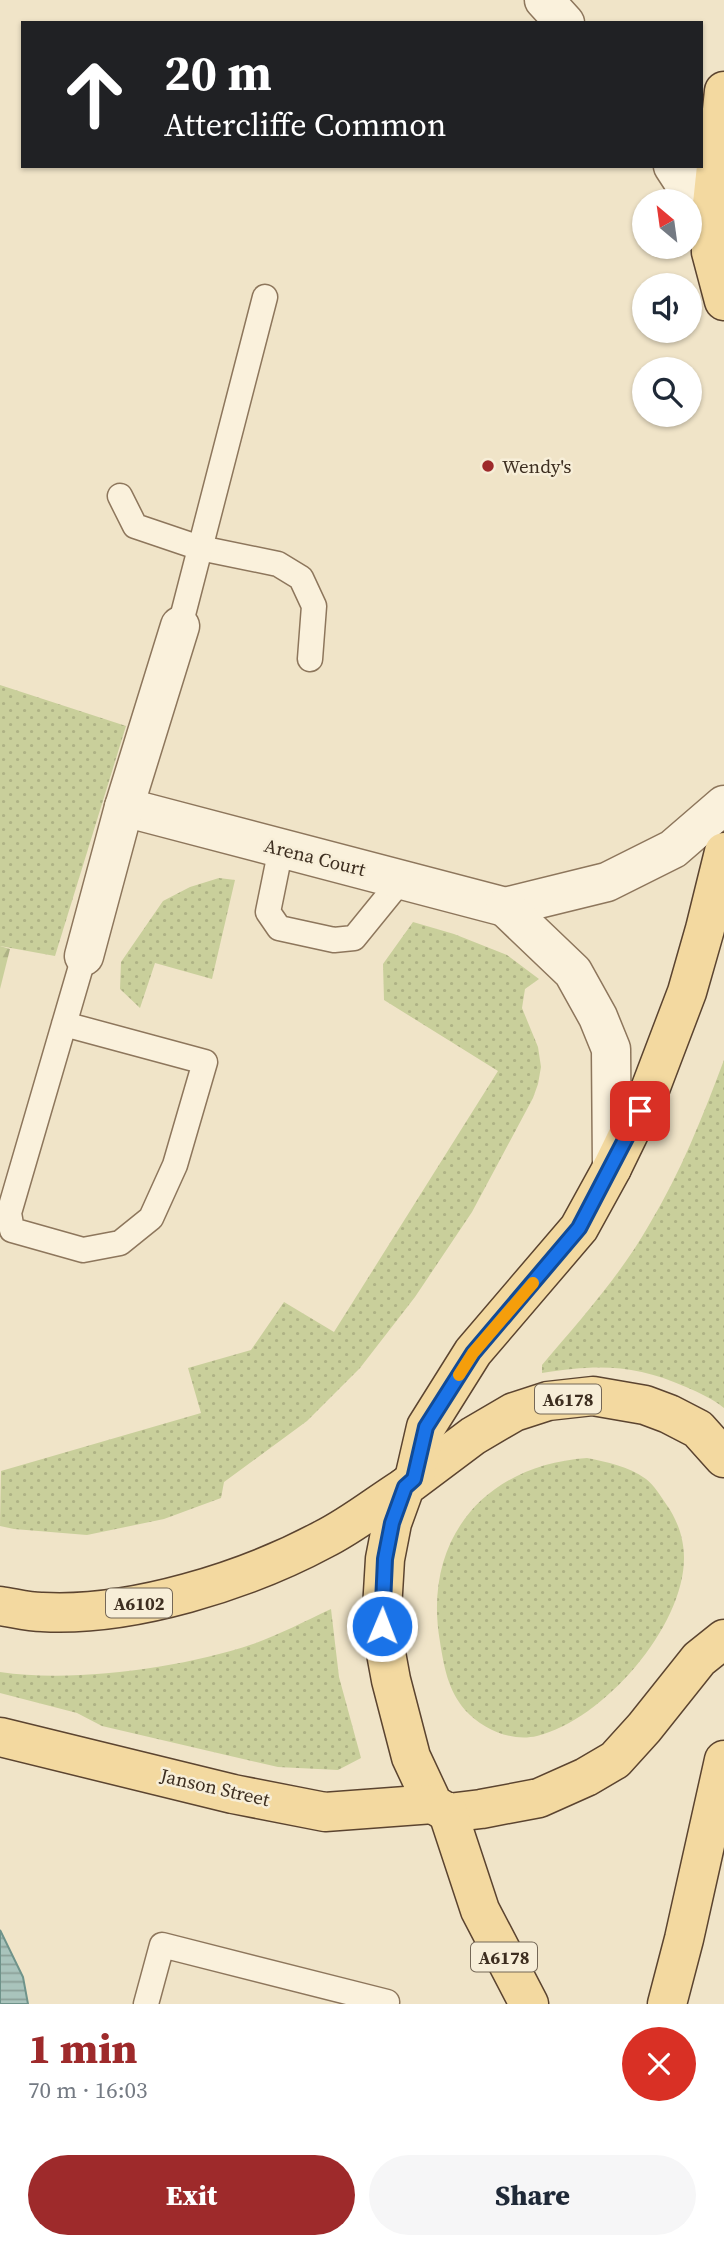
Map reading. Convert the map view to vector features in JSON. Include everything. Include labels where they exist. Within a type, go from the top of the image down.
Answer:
[{"type":"main road","points":[[724,91],[710,223],[711,252],[724,301]]},
{"type":"main road","name":"A6178","points":[[528,2004],[480,1910],[440,1809],[411,1757],[391,1679],[382,1626],[385,1559],[392,1523],[410,1483],[426,1427],[473,1353],[579,1228],[649,1092],[687,992],[724,852]]},
{"type":"main road","name":"A6178","points":[[410,1483],[473,1436],[514,1412],[548,1401],[593,1396],[645,1405],[669,1414],[698,1429],[724,1458]]},
{"type":"main road","name":"A6102","points":[[0,1606],[43,1612],[103,1610],[191,1592],[235,1579],[326,1538],[410,1483]]},
{"type":"main road","name":"Janson Street","points":[[0,1737],[233,1794],[325,1812],[481,1810],[539,1798],[586,1777],[615,1760],[699,1658],[724,1639]]},
{"type":"main road","points":[[667,2004],[724,1760]]},
{"type":"street","points":[[544,0],[563,21]]},
{"type":"street","points":[[674,168],[710,223]]},
{"type":"street","points":[[84,956],[124,807],[180,626]]},
{"type":"street","name":"Arena Court","points":[[505,907],[607,882],[673,849],[724,805]]},
{"type":"street","name":"Arena Court","points":[[124,807],[505,907],[573,972],[598,1017],[611,1049],[612,1168]]},
{"type":"lane","points":[[180,626],[265,297]]},
{"type":"lane","points":[[120,496],[135,526],[200,548],[278,564],[301,578],[314,606],[310,659]]},
{"type":"lane","points":[[282,848],[268,912],[279,928],[334,940],[354,938],[402,879]]},
{"type":"lane","points":[[64,1024],[205,1062],[175,1166],[151,1218],[120,1242],[83,1250],[12,1230],[9,1213],[64,1024],[84,956]]},
{"type":"lane","points":[[146,2004],[162,1945],[387,2002]]},
{"type":"green space","points":[[0,685],[126,726],[55,956],[0,946]]},
{"type":"green space","points":[[219,878],[235,880],[212,979],[155,963],[140,1008],[120,989],[121,962],[163,901],[190,887]]},
{"type":"green space","points":[[413,922],[454,934],[507,955],[539,979],[525,989],[522,1008],[538,1047],[541,1067],[533,1098],[472,1212],[415,1297],[360,1368],[307,1421],[224,1482],[221,1498],[164,1519],[87,1535],[0,1526],[1,1471],[201,1413],[188,1368],[251,1350],[284,1302],[334,1332],[498,1071],[384,1000],[383,964]]},
{"type":"green space","points":[[0,946],[10,949],[0,989]]},
{"type":"green space","points":[[724,1060],[724,1408],[706,1396],[667,1379],[633,1370],[598,1367],[542,1373],[542,1365],[638,1244],[681,1165]]},
{"type":"green space","points":[[587,1458],[632,1471],[646,1479],[657,1490],[673,1516],[681,1536],[684,1558],[680,1585],[670,1613],[655,1640],[613,1691],[562,1727],[537,1736],[507,1735],[488,1728],[472,1717],[459,1702],[451,1686],[440,1642],[437,1605],[441,1571],[452,1540],[468,1514],[491,1492],[518,1475],[551,1464]]},
{"type":"green space","points":[[331,1609],[339,1677],[361,1758],[338,1770],[278,1767],[102,1726],[77,1713],[0,1693],[0,1672],[61,1676],[94,1674],[194,1660],[253,1644]]},
{"type":"water","points":[[0,1930],[23,1977],[28,2004],[0,2004]]},
{"type":"slow traffic","points":[[459,1375],[473,1353],[533,1283]]},
{"type":"place","name":"Wendy's","points":[[488,466]]},
{"type":"route","points":[[382,1626],[382,1587],[392,1523],[405,1487],[414,1479],[426,1427],[473,1353],[579,1228],[640,1111]]}]
